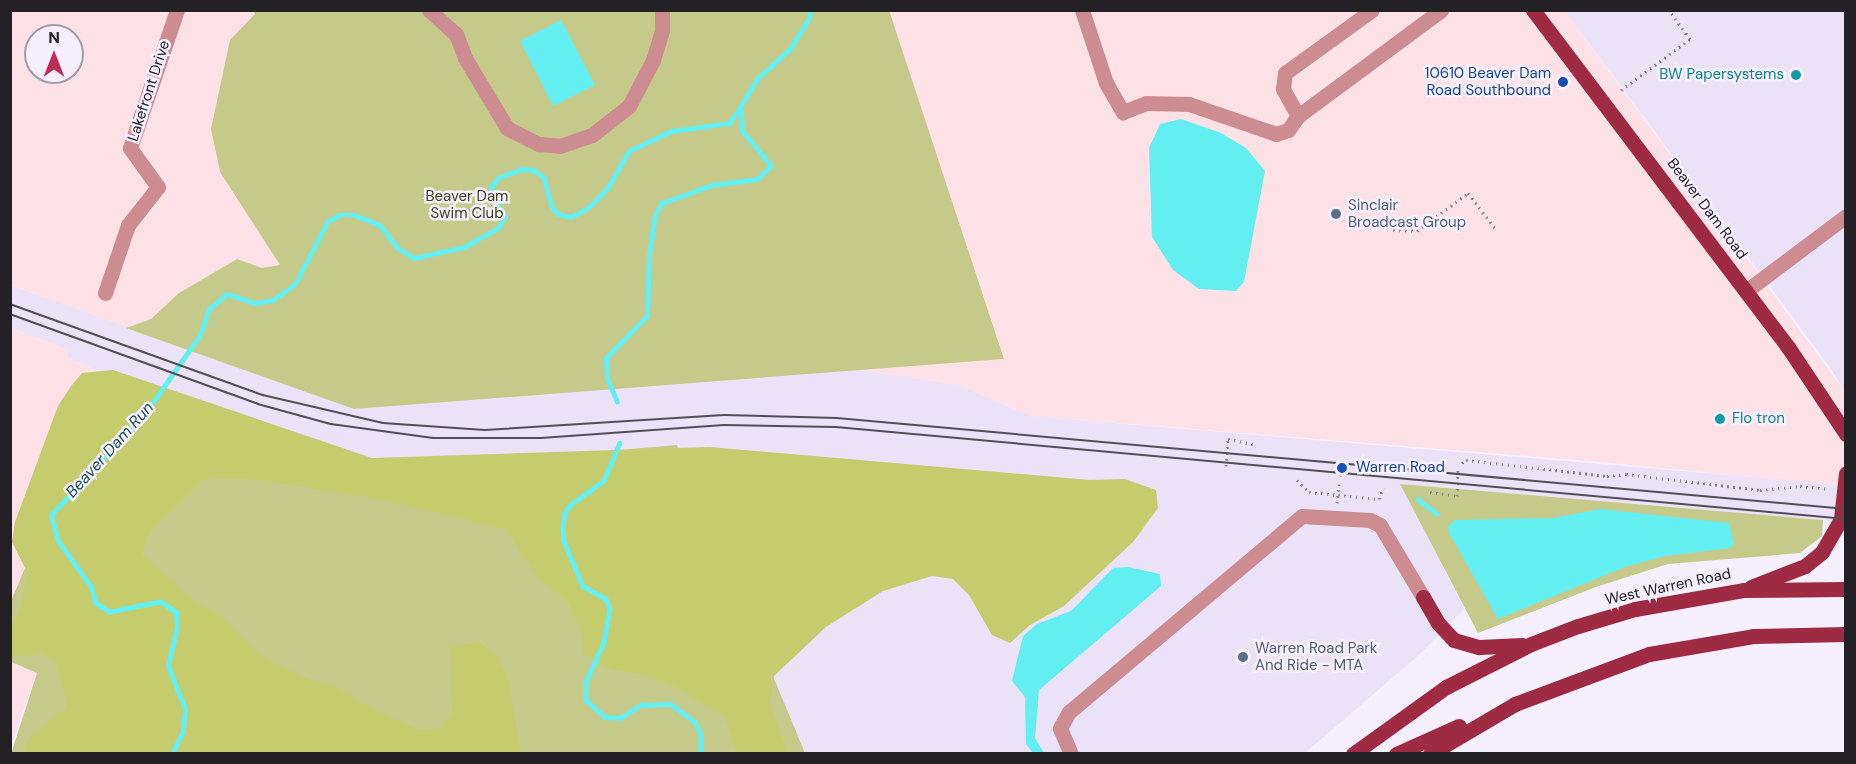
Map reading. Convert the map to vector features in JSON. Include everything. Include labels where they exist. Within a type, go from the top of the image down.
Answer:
[{"type":"main road","name":"Beaver Dam Road","points":[[1533,10],[1746,291],[1845,434]]},
{"type":"main road","points":[[1744,590],[1805,566],[1822,552],[1841,519],[1845,473]]},
{"type":"main road","name":"West Warren Road","points":[[1353,753],[1446,687],[1531,644],[1635,609],[1744,590],[1845,589]]},
{"type":"main road","points":[[1423,597],[1438,623],[1454,640],[1479,647],[1531,644]]},
{"type":"main road","points":[[1396,753],[1597,671],[1704,643],[1754,636],[1845,634]]},
{"type":"main road","points":[[1430,753],[1515,704]]},
{"type":"street","name":"Lakefront Drive","points":[[105,293],[128,225],[158,187],[130,148],[177,10]]},
{"type":"street","points":[[429,10],[456,34],[465,57],[507,128],[539,144],[560,146],[592,135],[629,106],[653,60],[662,30],[662,10]]},
{"type":"street","points":[[1082,10],[1106,83],[1123,112],[1146,103],[1189,104],[1276,134],[1288,130],[1298,116],[1441,10]]},
{"type":"street","points":[[1298,116],[1283,89],[1285,74],[1372,10]]},
{"type":"street","points":[[1746,291],[1845,216]]},
{"type":"street","points":[[1071,753],[1060,728],[1069,712],[1302,516],[1370,520],[1380,525],[1423,597]]},
{"type":"path","points":[[1621,90],[1690,39],[1669,10]]},
{"type":"path","points":[[1393,230],[1417,231],[1468,193],[1495,228]]},
{"type":"path","points":[[1226,466],[1228,439],[1254,444]]},
{"type":"path","points":[[1340,476],[1342,459]]},
{"type":"path","points":[[1462,463],[1466,460],[1607,476],[1626,474],[1760,489],[1800,486],[1834,490]]},
{"type":"path","points":[[1430,492],[1457,496],[1458,470]]},
{"type":"path","points":[[1297,480],[1309,492],[1379,499],[1383,488]]},
{"type":"path","points":[[1338,495],[1340,484]]},
{"type":"shaded area","points":[[10,11],[253,11],[241,204],[280,265],[262,268],[237,259],[179,293],[151,319],[126,328],[11,285]]},
{"type":"shaded area","points":[[889,11],[1565,11],[1845,392],[1845,486],[1600,462],[1031,416],[959,385],[847,368],[1004,358]]},
{"type":"shaded area","points":[[1565,11],[1845,11],[1845,392],[1829,366]]},
{"type":"shaded area","points":[[10,285],[354,409],[847,368],[959,385],[1031,416],[1845,486],[1845,522],[1401,484],[1464,609],[1419,655],[1305,753],[805,753],[677,446],[386,470],[141,388],[67,358],[69,350],[11,328]]},
{"type":"shaded area","points":[[11,328],[69,350],[67,358],[107,374],[11,601]]},
{"type":"shaded area","points":[[11,662],[37,673],[11,745]]},
{"type":"green space","name":"Beaver Dam Swim Club","points":[[889,10],[1004,359],[354,409],[126,328],[151,319],[179,293],[237,259],[262,268],[280,265],[220,172],[211,129],[230,40],[255,14],[253,11]]},
{"type":"green space","points":[[113,370],[372,458],[710,447],[1090,480],[1125,479],[1156,490],[1158,508],[1133,542],[1064,606],[1030,625],[1010,643],[992,635],[969,595],[953,579],[932,576],[883,591],[826,627],[774,676],[770,703],[788,753],[737,754],[725,717],[676,687],[645,675],[611,669],[583,653],[582,633],[568,602],[536,576],[506,529],[374,498],[250,479],[206,478],[149,533],[142,554],[192,599],[221,616],[262,656],[304,678],[337,687],[374,710],[417,729],[439,730],[452,713],[450,647],[480,642],[499,658],[509,681],[521,753],[24,753],[26,742],[67,706],[58,665],[41,653],[11,658],[11,626],[22,604],[27,572],[12,542],[15,522],[58,406],[82,373]]},
{"type":"green space","points":[[107,374],[386,470],[677,445],[805,753],[11,754],[37,673],[11,662],[11,601]]},
{"type":"green space","points":[[1400,484],[1823,520],[1822,536],[1800,553],[1668,564],[1596,587],[1478,633]]},
{"type":"water","points":[[561,20],[595,85],[553,106],[520,41]]},
{"type":"water","points":[[1181,119],[1221,133],[1246,148],[1265,171],[1244,282],[1236,291],[1199,289],[1173,270],[1152,237],[1149,148],[1160,124]]},
{"type":"water","points":[[1600,509],[1729,523],[1734,544],[1730,548],[1665,556],[1625,567],[1498,619],[1449,533],[1448,527],[1455,520],[1553,518]]},
{"type":"water","points":[[1128,567],[1160,574],[1161,586],[1039,690],[1035,738],[1044,753],[1033,753],[1026,744],[1025,697],[1012,681],[1023,636],[1037,624],[1071,611],[1113,568]]},
{"type":"waterway","name":"Beaver Dam Run","points":[[172,754],[183,731],[185,709],[168,666],[177,627],[176,612],[160,602],[110,612],[96,604],[91,587],[58,541],[51,515],[144,415],[200,335],[209,309],[227,294],[255,303],[273,300],[295,284],[328,221],[340,215],[354,215],[380,225],[398,248],[414,258],[464,247],[497,229],[505,217],[491,193],[492,186],[498,178],[522,169],[533,170],[544,177],[552,207],[558,214],[571,217],[588,208],[607,189],[629,151],[671,131],[730,123],[758,78],[790,49],[809,19],[810,10]]},
{"type":"waterway","points":[[617,402],[607,379],[606,358],[647,316],[649,255],[655,215],[662,203],[712,185],[757,179],[771,166],[742,131],[741,111]]},
{"type":"waterway","points":[[620,443],[604,481],[572,504],[565,513],[563,527],[564,541],[583,586],[606,599],[610,609],[604,643],[586,682],[586,700],[605,717],[620,718],[641,705],[671,704],[695,722],[701,734],[701,754]]},
{"type":"waterway","points":[[1418,499],[1437,514]]},
{"type":"tram line","points":[[10,304],[263,395],[383,423],[485,430],[724,415],[837,418],[1846,509]]},
{"type":"tram line","points":[[10,314],[258,404],[331,424],[433,438],[541,438],[724,425],[836,427],[1846,519]]},
{"type":"place","name":"BW Papersystems","points":[[1796,75]]},
{"type":"place","name":"10610 Beaver Dam Road Southbound","points":[[1563,82]]},
{"type":"place","name":"Sinclair Broadcast Group","points":[[1336,214]]},
{"type":"place","name":"Flo tron","points":[[1720,419]]},
{"type":"place","name":"Warren Road","points":[[1342,468]]},
{"type":"place","name":"Warren Road Park And Ride - MTA","points":[[1243,657]]}]
